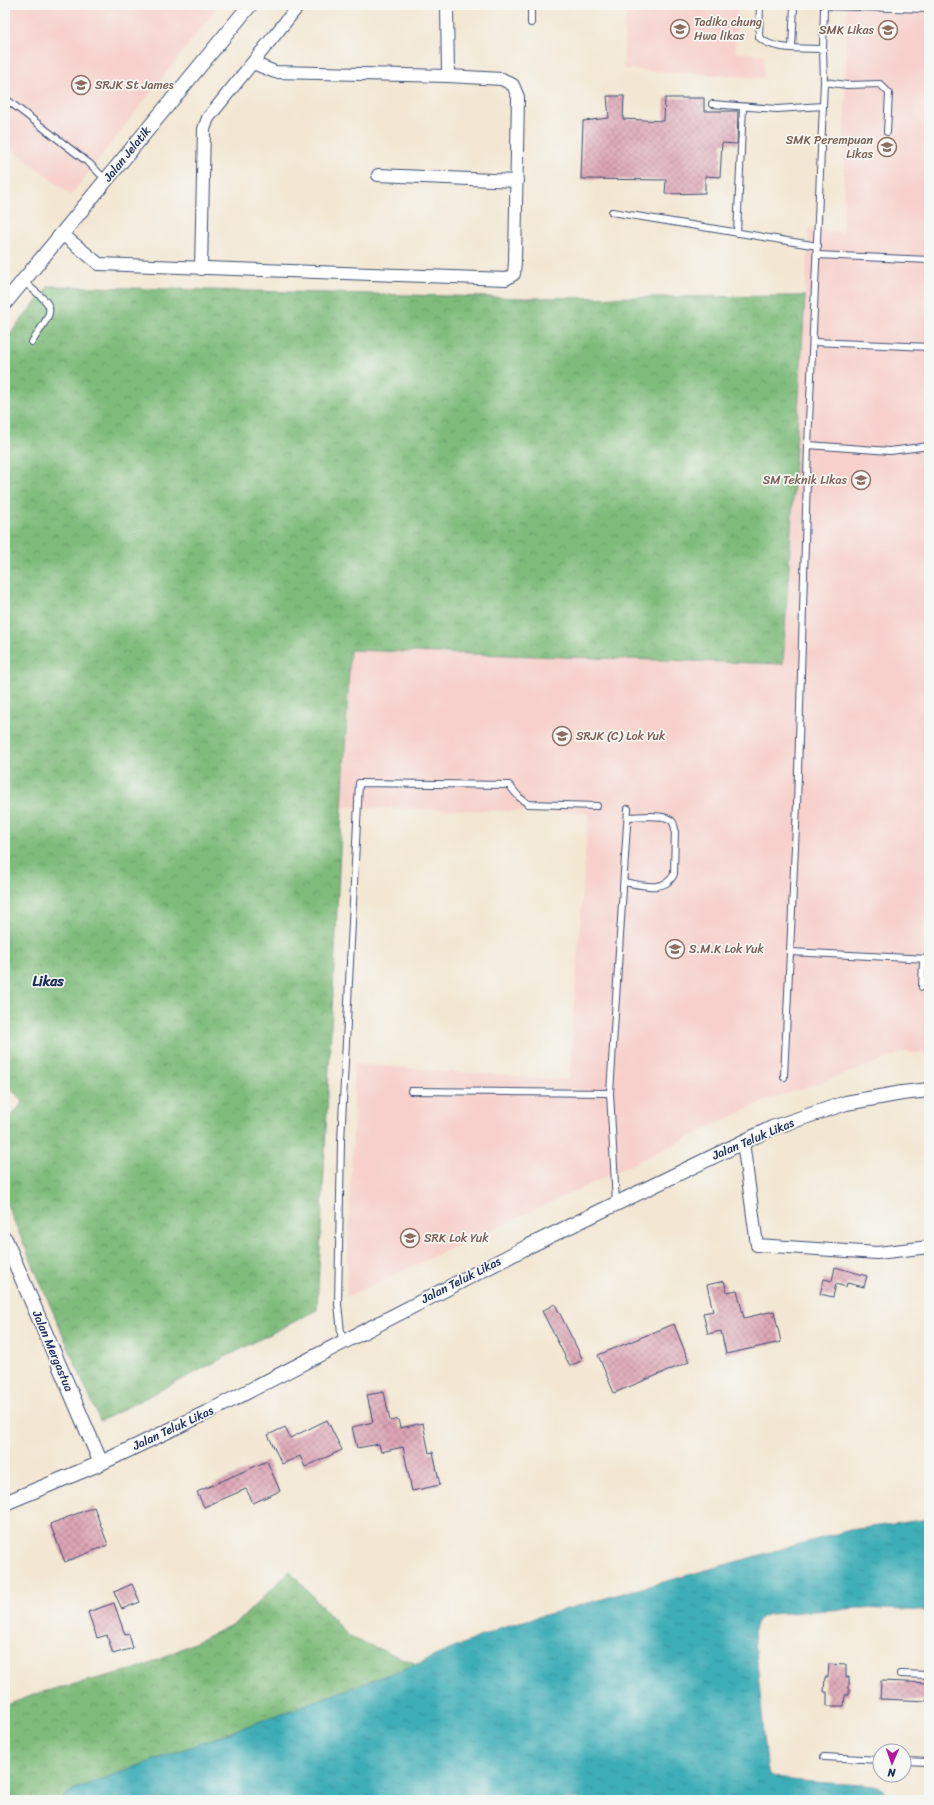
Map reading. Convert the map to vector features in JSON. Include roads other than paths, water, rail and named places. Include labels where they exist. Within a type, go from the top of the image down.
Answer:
[{"type":"street","name":"Jalan Jelatik","points":[[5,303],[250,5]]},
{"type":"street","points":[[201,269],[204,129],[208,118],[299,5]]},
{"type":"street","points":[[447,5],[448,76]]},
{"type":"street","points":[[62,234],[100,264],[201,269],[506,279],[514,274],[518,96],[513,85],[502,79],[448,76],[275,72],[253,63]]},
{"type":"street","points":[[378,175],[517,181]]},
{"type":"street","name":"Jalan Teluk Likas","points":[[5,1503],[101,1463],[212,1410],[342,1342],[616,1203],[772,1128],[846,1104],[902,1093],[929,1090]]},
{"type":"street","points":[[743,1142],[757,1245],[877,1252],[929,1247]]},
{"type":"street","name":"Jalan Mergastua","points":[[5,1239],[101,1463]]},
{"type":"lane","points":[[531,5],[531,23]]},
{"type":"lane","points":[[760,5],[759,38],[764,43],[772,46],[823,49]]},
{"type":"lane","points":[[792,48],[794,5]]},
{"type":"lane","points":[[784,1076],[797,805],[808,445],[818,246],[824,82],[824,6],[929,9]]},
{"type":"lane","points":[[824,82],[847,85],[880,84],[889,92],[887,132]]},
{"type":"lane","points":[[6,99],[90,164],[106,180]]},
{"type":"lane","points":[[712,104],[777,109],[823,106]]},
{"type":"lane","points":[[737,233],[743,107]]},
{"type":"lane","points":[[612,212],[818,246]]},
{"type":"lane","points":[[817,255],[929,260]]},
{"type":"lane","points":[[23,281],[48,302],[50,309],[50,315],[32,342]]},
{"type":"lane","points":[[814,342],[929,346]]},
{"type":"lane","points":[[808,445],[890,451],[929,446]]},
{"type":"lane","points":[[342,1342],[338,1304],[341,1141],[359,783],[509,785],[519,797],[528,804],[597,806]]},
{"type":"lane","points":[[616,1203],[610,1093],[628,810]]},
{"type":"lane","points":[[624,882],[663,886],[671,880],[674,874],[676,829],[674,823],[670,819],[663,817],[628,817]]},
{"type":"lane","points":[[790,952],[926,959],[922,987]]},
{"type":"lane","points":[[411,1091],[610,1093]]},
{"type":"lane","points":[[900,1674],[929,1675]]},
{"type":"lane","points":[[824,1757],[872,1760]]},
{"type":"lane","points":[[912,1761],[929,1762]]},
{"type":"water","points":[[929,1519],[929,1611],[860,1608],[770,1614],[759,1620],[754,1631],[768,1771],[773,1776],[790,1780],[874,1786],[884,1790],[888,1800],[59,1800],[75,1789],[417,1664],[502,1627],[850,1530]]},
{"type":"place","name":"Tadika chung Hwa likas","points":[[680,29]]},
{"type":"place","name":"SMK Likas","points":[[888,30]]},
{"type":"place","name":"SRJK St James","points":[[81,85]]},
{"type":"place","name":"SMK Perempuan Likas","points":[[887,147]]},
{"type":"place","name":"SM Teknik Likas","points":[[861,480]]},
{"type":"place","name":"SRJK (C) Lok Yuk","points":[[562,736]]},
{"type":"place","name":"S.M.K Lok Yuk","points":[[675,949]]},
{"type":"place","name":"SRK Lok Yuk","points":[[410,1238]]},
{"type":"district","name":"Likas","points":[[48,981]]}]
